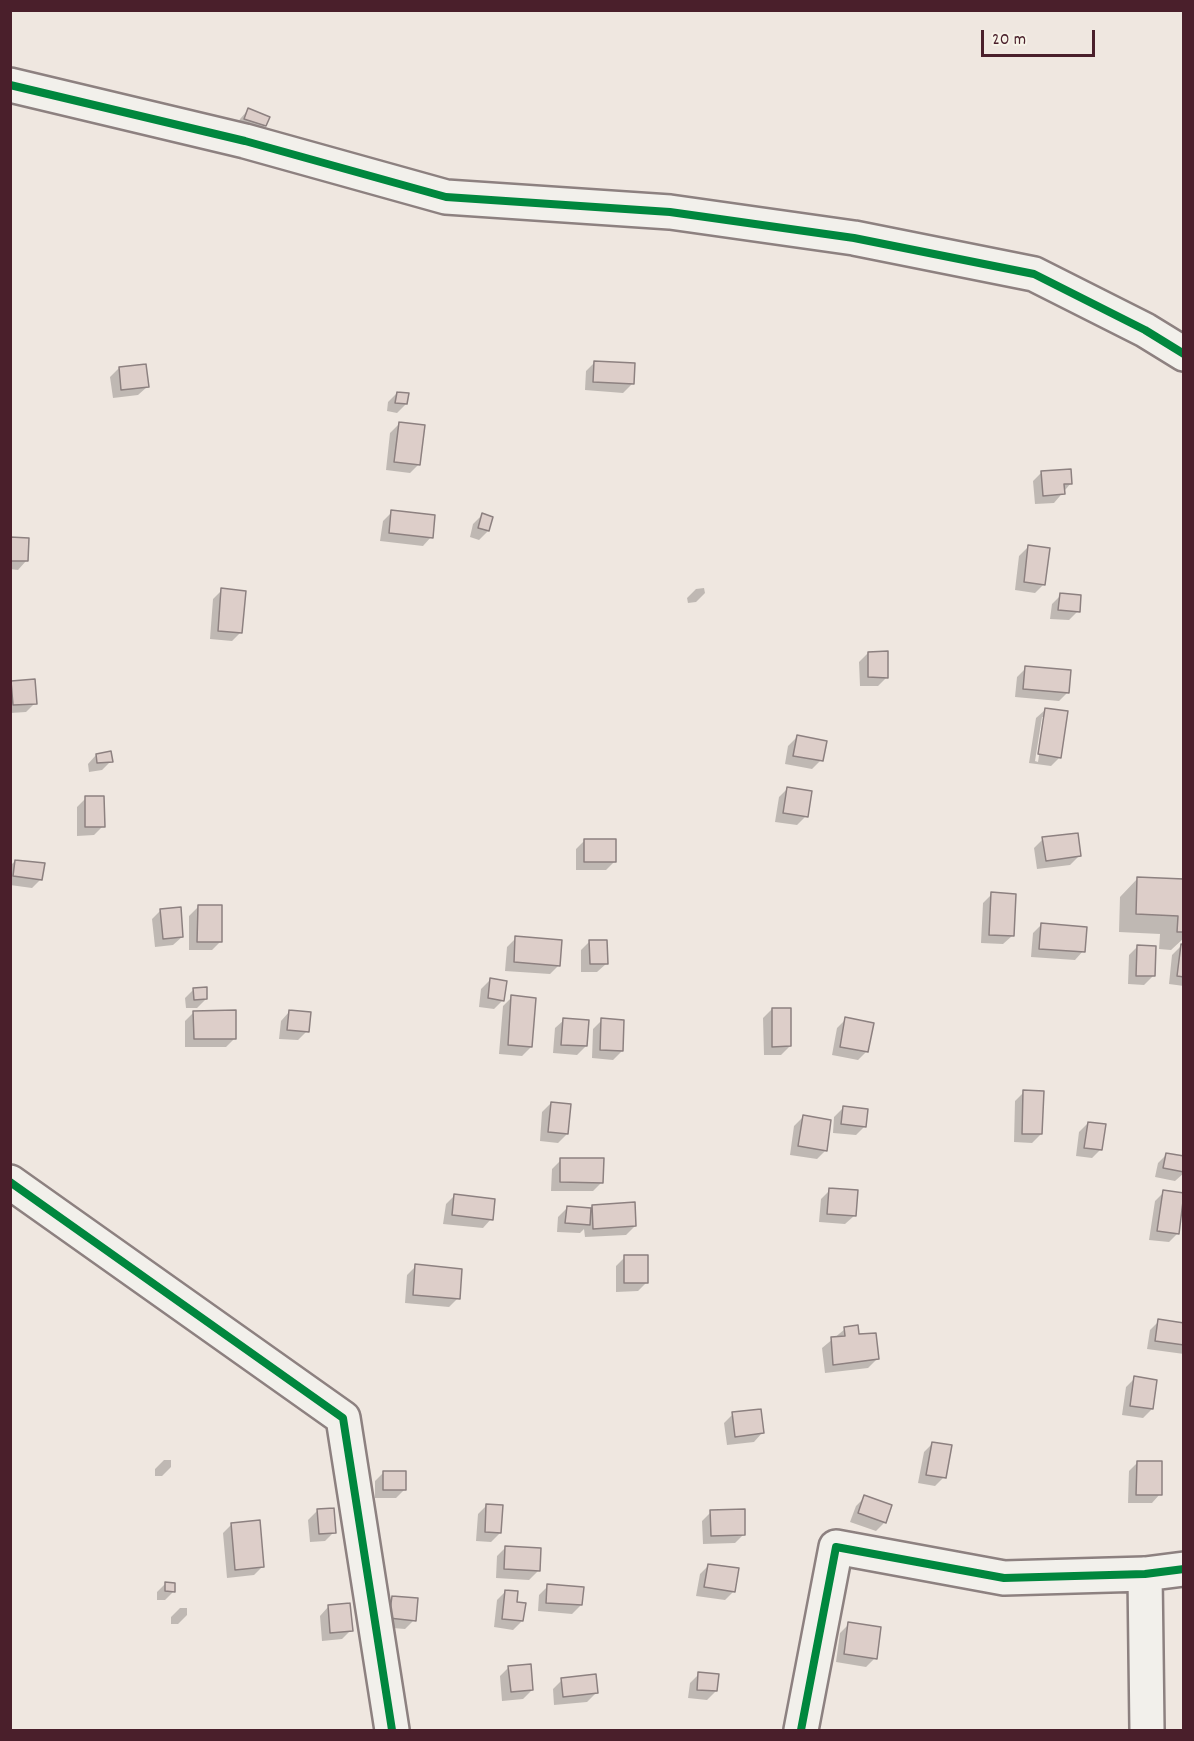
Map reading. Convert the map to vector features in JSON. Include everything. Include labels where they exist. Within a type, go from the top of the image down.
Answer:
[{"type":"street","points":[[10,85],[245,141],[446,197],[670,212],[855,238],[1034,274],[1145,330],[1184,354]]},
{"type":"street","points":[[10,1182],[343,1418],[392,1731]]},
{"type":"street","points":[[801,1731],[836,1547],[1004,1578],[1145,1574],[1184,1569]]},
{"type":"street","points":[[1145,1574],[1147,1731]]},
{"type":"building","points":[[248,108],[270,117],[266,126],[244,119]]},
{"type":"building","points":[[594,361],[635,363],[634,384],[593,382]]},
{"type":"building","points":[[146,364],[149,387],[121,390],[119,367]]},
{"type":"building","points":[[397,392],[409,393],[407,404],[395,403]]},
{"type":"building","points":[[399,422],[425,425],[420,465],[394,462]]},
{"type":"building","points":[[1071,469],[1072,484],[1064,484],[1065,494],[1043,496],[1041,471]]},
{"type":"building","points":[[391,510],[435,515],[433,538],[389,533]]},
{"type":"building","points":[[482,513],[493,517],[489,531],[478,528]]},
{"type":"building","points":[[10,537],[29,538],[28,561],[10,561]]},
{"type":"building","points":[[1028,545],[1050,548],[1045,585],[1024,582]]},
{"type":"building","points":[[221,588],[246,591],[242,633],[218,631]]},
{"type":"building","points":[[1060,593],[1081,595],[1080,612],[1058,610]]},
{"type":"building","points":[[888,651],[888,678],[868,677],[868,652]]},
{"type":"building","points":[[1025,666],[1071,670],[1069,693],[1023,689]]},
{"type":"building","points":[[35,679],[37,704],[13,705],[11,681]]},
{"type":"building","points":[[1045,708],[1068,711],[1061,758],[1038,754]]},
{"type":"building","points":[[797,735],[827,741],[823,761],[793,756]]},
{"type":"building","points":[[111,751],[113,762],[97,763],[96,754]]},
{"type":"building","points":[[787,787],[812,791],[808,817],[783,813]]},
{"type":"building","points":[[85,796],[104,796],[105,827],[85,827]]},
{"type":"building","points":[[1078,833],[1081,856],[1046,861],[1042,837]]},
{"type":"building","points":[[584,839],[616,839],[616,862],[584,862]]},
{"type":"building","points":[[15,860],[45,863],[42,880],[13,876]]},
{"type":"building","points":[[1137,877],[1184,879],[1184,932],[1177,932],[1178,916],[1136,914]]},
{"type":"building","points":[[991,892],[1016,894],[1014,936],[989,935]]},
{"type":"building","points":[[198,905],[222,905],[222,942],[197,942]]},
{"type":"building","points":[[181,907],[183,937],[163,939],[160,909]]},
{"type":"building","points":[[1041,923],[1087,927],[1085,952],[1039,949]]},
{"type":"building","points":[[515,936],[562,940],[560,966],[514,962]]},
{"type":"building","points":[[589,940],[607,940],[608,964],[590,964]]},
{"type":"building","points":[[1181,944],[1184,945],[1184,977],[1177,976]]},
{"type":"building","points":[[1137,945],[1156,946],[1155,976],[1136,976]]},
{"type":"building","points":[[490,978],[507,981],[504,1001],[488,998]]},
{"type":"building","points":[[207,987],[207,999],[194,1000],[193,988]]},
{"type":"building","points":[[511,995],[536,998],[532,1047],[508,1045]]},
{"type":"building","points":[[772,1008],[791,1008],[791,1046],[772,1047]]},
{"type":"building","points":[[236,1010],[236,1039],[194,1039],[193,1011]]},
{"type":"building","points":[[289,1010],[311,1012],[309,1032],[287,1030]]},
{"type":"building","points":[[845,1017],[874,1023],[868,1052],[840,1047]]},
{"type":"building","points":[[563,1018],[589,1020],[587,1046],[561,1045]]},
{"type":"building","points":[[601,1018],[624,1020],[623,1051],[600,1050]]},
{"type":"building","points":[[1023,1090],[1044,1091],[1042,1134],[1022,1134]]},
{"type":"building","points":[[551,1102],[571,1104],[568,1134],[548,1132]]},
{"type":"building","points":[[843,1106],[868,1109],[866,1127],[841,1124]]},
{"type":"building","points":[[803,1115],[831,1120],[827,1151],[798,1146]]},
{"type":"building","points":[[1088,1122],[1106,1124],[1102,1150],[1084,1148]]},
{"type":"building","points":[[1166,1153],[1184,1156],[1184,1172],[1163,1168]]},
{"type":"building","points":[[560,1158],[604,1158],[603,1183],[560,1182]]},
{"type":"building","points":[[829,1188],[858,1190],[856,1216],[827,1214]]},
{"type":"building","points":[[1163,1190],[1184,1193],[1179,1234],[1157,1231]]},
{"type":"building","points":[[454,1194],[495,1199],[493,1220],[452,1215]]},
{"type":"building","points":[[635,1202],[636,1226],[593,1229],[592,1205]]},
{"type":"building","points":[[567,1206],[591,1208],[590,1225],[565,1223]]},
{"type":"building","points":[[624,1255],[648,1255],[648,1283],[624,1283]]},
{"type":"building","points":[[415,1264],[462,1269],[460,1299],[413,1295]]},
{"type":"building","points":[[1158,1319],[1184,1323],[1184,1345],[1155,1341]]},
{"type":"building","points":[[858,1325],[859,1334],[876,1333],[879,1359],[833,1365],[831,1337],[845,1336],[844,1327]]},
{"type":"building","points":[[1134,1376],[1157,1380],[1153,1409],[1130,1406]]},
{"type":"building","points":[[761,1409],[764,1433],[735,1437],[732,1412]]},
{"type":"building","points":[[932,1442],[952,1445],[946,1478],[926,1475]]},
{"type":"building","points":[[1137,1461],[1162,1461],[1162,1495],[1136,1495]]},
{"type":"building","points":[[383,1471],[406,1471],[406,1490],[383,1490]]},
{"type":"building","points":[[864,1495],[892,1505],[886,1523],[858,1513]]},
{"type":"building","points":[[486,1504],[503,1505],[501,1533],[485,1532]]},
{"type":"building","points":[[334,1508],[336,1533],[319,1534],[317,1509]]},
{"type":"building","points":[[745,1509],[745,1535],[711,1536],[710,1510]]},
{"type":"building","points":[[260,1520],[264,1567],[235,1570],[231,1523]]},
{"type":"building","points":[[505,1546],[541,1548],[540,1571],[504,1569]]},
{"type":"building","points":[[708,1564],[739,1568],[735,1592],[704,1587]]},
{"type":"building","points":[[165,1582],[175,1583],[175,1592],[165,1591]]},
{"type":"building","points":[[547,1584],[584,1587],[582,1605],[546,1603]]},
{"type":"building","points":[[505,1590],[518,1591],[517,1602],[526,1603],[523,1621],[502,1619]]},
{"type":"building","points":[[392,1596],[418,1598],[416,1621],[389,1618]]},
{"type":"building","points":[[350,1603],[353,1631],[330,1633],[328,1605]]},
{"type":"building","points":[[848,1622],[881,1627],[877,1659],[844,1654]]},
{"type":"building","points":[[531,1664],[533,1690],[511,1692],[508,1666]]},
{"type":"building","points":[[698,1672],[719,1674],[717,1691],[697,1690]]},
{"type":"building","points":[[596,1674],[598,1693],[563,1697],[561,1678]]},
{"type":"cycle path","points":[[10,85],[245,141],[446,197],[670,212],[854,238],[1034,274],[1145,330],[1184,354]]},
{"type":"cycle path","points":[[10,1182],[343,1418],[392,1730]]},
{"type":"cycle path","points":[[801,1730],[836,1547],[1004,1578],[1145,1574],[1184,1569]]}]
